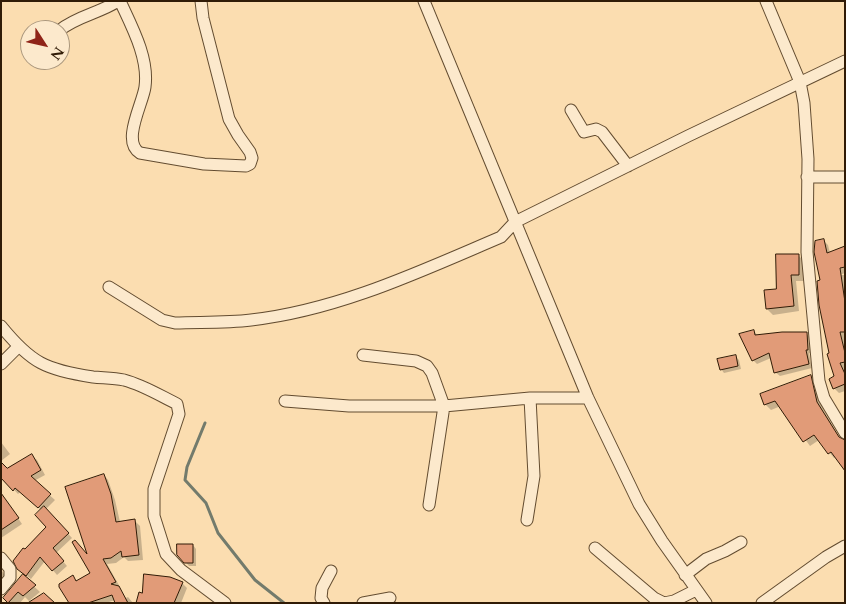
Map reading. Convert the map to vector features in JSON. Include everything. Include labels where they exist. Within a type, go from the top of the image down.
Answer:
[{"type":"street","points":[[70,23],[119,1],[139,45],[144,69],[145,87],[132,130],[136,150],[140,153],[204,164],[246,166],[250,164],[252,158],[230,119],[201,1]]},
{"type":"street","points":[[424,1],[588,398],[639,504],[685,575],[706,603]]},
{"type":"street","points":[[766,1],[800,82],[804,103],[807,177],[807,252],[819,381],[824,398],[845,433]]},
{"type":"street","points":[[109,287],[162,320],[175,323],[250,320],[300,311],[358,295],[501,237],[515,222],[845,61]]},
{"type":"street","points":[[572,110],[584,132],[596,129],[602,132],[628,166]]},
{"type":"street","points":[[807,177],[845,177]]},
{"type":"street","points":[[1,326],[18,347],[32,358],[54,370],[122,380],[143,386],[177,404],[179,414],[154,488],[154,516],[166,554],[181,570],[226,603]]},
{"type":"street","points":[[1,364],[18,347]]},
{"type":"street","points":[[364,355],[416,361],[427,366],[432,373],[444,406],[429,505]]},
{"type":"street","points":[[284,401],[349,406],[444,406],[530,398],[588,398]]},
{"type":"street","points":[[528,520],[534,476],[530,398]]},
{"type":"street","points":[[685,575],[706,559],[741,542]]},
{"type":"street","points":[[762,603],[826,557],[845,546]]},
{"type":"street","points":[[595,548],[654,598],[664,603],[674,601],[696,590]]},
{"type":"street","points":[[1,558],[10,569],[10,578],[1,590]]},
{"type":"street","points":[[324,603],[321,598],[322,588],[331,571]]},
{"type":"street","points":[[363,603],[390,598]]},
{"type":"building","points":[[824,239],[827,253],[845,246],[845,267],[840,268],[845,302],[845,332],[840,332],[845,362],[840,363],[845,374],[845,384],[833,389],[829,379],[834,376],[827,354],[829,353],[819,305],[817,281],[820,280],[814,252],[815,241]]},
{"type":"building","points":[[776,254],[799,254],[799,275],[791,275],[794,306],[766,309],[764,290],[776,289]]},
{"type":"building","points":[[754,330],[755,335],[807,332],[808,350],[806,350],[809,364],[774,373],[769,353],[752,361],[739,334]]},
{"type":"building","points":[[736,355],[738,366],[720,370],[717,359]]},
{"type":"building","points":[[811,375],[817,402],[839,437],[845,440],[845,471],[831,452],[828,454],[814,435],[803,442],[775,401],[764,405],[760,394]]},
{"type":"building","points":[[32,454],[41,470],[31,476],[51,494],[38,508],[15,488],[13,491],[1,478],[1,462],[7,468]]},
{"type":"building","points":[[104,474],[111,494],[116,522],[135,519],[139,555],[122,557],[121,551],[111,558],[103,559],[116,582],[111,584],[119,586],[128,603],[115,603],[112,595],[88,603],[69,603],[59,584],[73,575],[76,581],[90,573],[72,542],[75,540],[87,554],[65,487]]},
{"type":"building","points":[[1,493],[19,518],[1,530]]},
{"type":"building","points":[[44,506],[69,533],[53,548],[64,561],[52,571],[40,557],[26,576],[17,569],[13,561],[23,548],[25,549],[46,527],[35,515]]},
{"type":"building","points":[[177,544],[193,544],[193,563],[184,563],[177,555]]},
{"type":"building","points":[[23,574],[36,585],[23,596],[18,592],[8,603],[3,598]]},
{"type":"building","points":[[144,574],[170,577],[183,582],[174,603],[136,603],[139,592],[142,593]]},
{"type":"building","points":[[44,593],[55,603],[28,603]]},
{"type":"waterway","points":[[205,423],[187,467],[185,480],[206,503],[218,533],[255,580],[284,603]]}]
